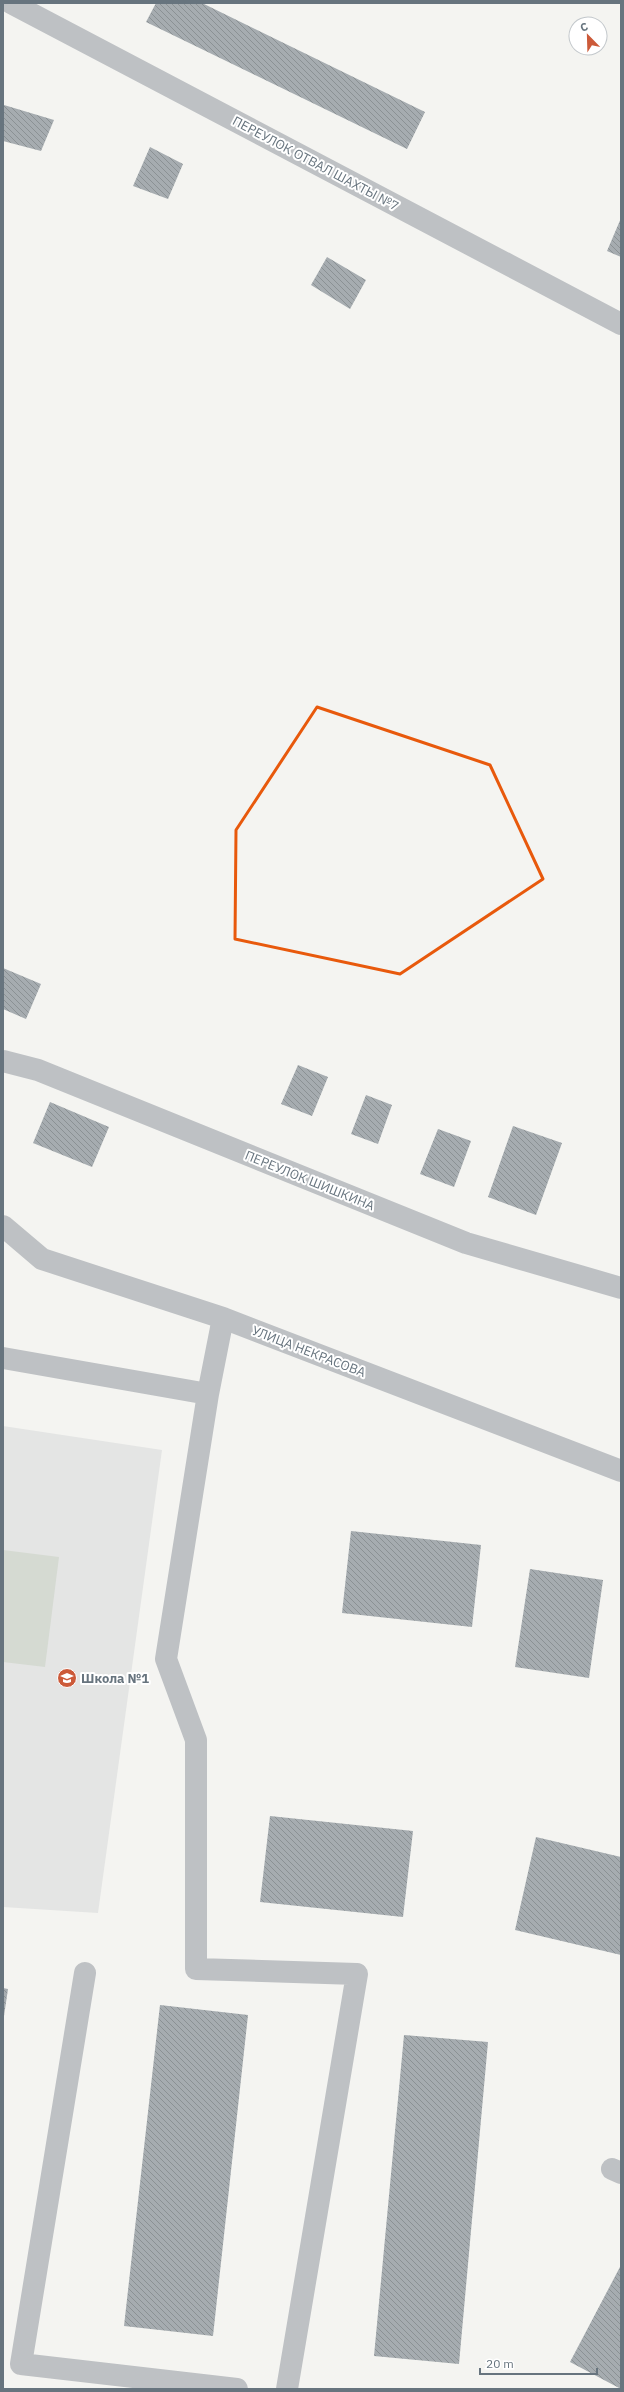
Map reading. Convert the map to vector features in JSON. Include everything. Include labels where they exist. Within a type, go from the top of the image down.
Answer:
[{"type":"street","name":"ПЕРЕУЛОК ОТВАЛ ШАХТЫ №7","points":[[11,3],[621,324]]},
{"type":"street","name":"ПЕРЕУЛОК ШИШКИНА","points":[[3,1061],[38,1070],[466,1243],[621,1288]]},
{"type":"street","name":"УЛИЦА НЕКРАСОВА","points":[[3,1226],[42,1259],[224,1318],[621,1471]]},
{"type":"street","points":[[224,1318],[208,1394],[166,1659],[196,1740],[196,1970],[357,1974],[287,2389]]},
{"type":"street","points":[[3,1358],[208,1394]]},
{"type":"street","points":[[84,1973],[21,2364],[237,2389]]},
{"type":"highlighted area","points":[[317,707],[490,765],[543,879],[400,974],[235,939],[236,830]]},
{"type":"shaded area","name":"Школа №1","points":[[3,1426],[162,1450],[98,1913],[3,1907]]},
{"type":"shaded area","points":[[3,1550],[59,1557],[45,1667],[3,1662]]},
{"type":"building","points":[[156,3],[202,3],[425,112],[407,149],[146,22]]},
{"type":"building","points":[[4,105],[54,120],[41,151],[3,141]]},
{"type":"building","points":[[150,147],[183,164],[168,199],[133,186]]},
{"type":"building","points":[[621,218],[621,257],[607,251]]},
{"type":"building","points":[[327,257],[366,280],[350,309],[311,285]]},
{"type":"building","points":[[3,968],[41,984],[26,1019],[3,1009]]},
{"type":"building","points":[[298,1065],[328,1077],[312,1116],[281,1104]]},
{"type":"building","points":[[366,1095],[392,1105],[378,1144],[351,1134]]},
{"type":"building","points":[[50,1102],[109,1127],[92,1167],[33,1143]]},
{"type":"building","points":[[513,1126],[562,1143],[536,1215],[488,1197]]},
{"type":"building","points":[[438,1129],[471,1141],[454,1187],[420,1174]]},
{"type":"building","points":[[351,1531],[481,1545],[472,1627],[342,1613]]},
{"type":"building","points":[[530,1569],[603,1580],[589,1678],[515,1667]]},
{"type":"building","points":[[270,1816],[413,1831],[403,1917],[260,1902]]},
{"type":"building","points":[[536,1837],[621,1857],[621,1955],[515,1930]]},
{"type":"building","points":[[3,1988],[8,1989],[4,2016],[3,2016]]},
{"type":"building","points":[[160,2005],[248,2015],[213,2336],[124,2326]]},
{"type":"building","points":[[404,2035],[488,2042],[459,2364],[374,2356]]},
{"type":"building","points":[[621,2265],[621,2389],[570,2362]]},
{"type":"place","name":"Школа №1","points":[[67,1678]]}]
